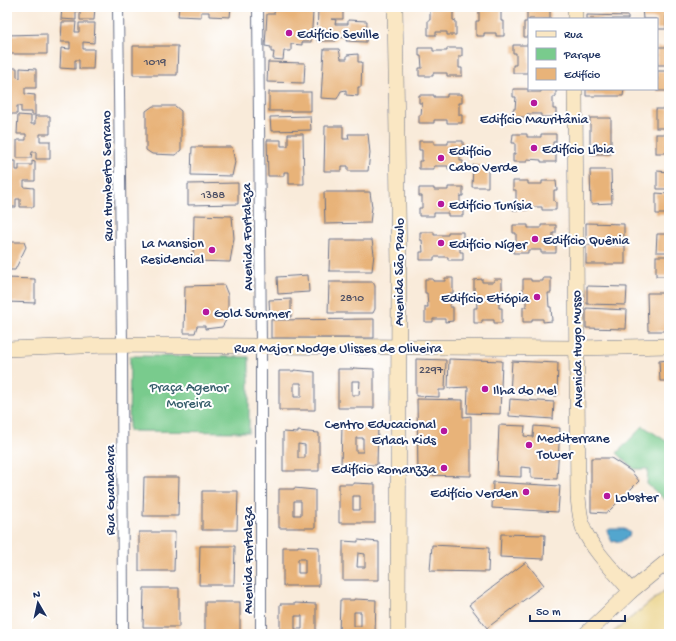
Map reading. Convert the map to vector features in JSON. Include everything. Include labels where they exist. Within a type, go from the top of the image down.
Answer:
[{"type":"main road","name":"Avenida São Paulo","points":[[395,7],[399,269],[398,634]]},
{"type":"main road","points":[[575,7],[575,18]]},
{"type":"main road","name":"Avenida Hugo Musso","points":[[575,90],[575,269],[579,513],[590,542],[631,592]]},
{"type":"main road","name":"Rua Major Nodge Ulisses de Oliveira","points":[[7,349],[122,345],[577,348],[669,346]]},
{"type":"main road","points":[[586,634],[631,592],[669,560]]},
{"type":"street","name":"Rua Humberto Serrano","points":[[118,7],[122,345]]},
{"type":"street","name":"Avenida Fortaleza","points":[[258,7],[261,347],[261,634]]},
{"type":"street","name":"Rua Guanabara","points":[[122,345],[123,634]]},
{"type":"green space","name":"Praça Agenor Moreira","points":[[130,356],[249,357],[249,432],[129,431]]},
{"type":"green space","points":[[643,426],[669,443],[669,503],[647,484],[648,469],[634,469],[617,453]]},
{"type":"sand","points":[[669,587],[669,634],[611,634]]},
{"type":"water","points":[[610,529],[625,529],[630,533],[629,536],[620,542],[612,542],[607,531]]},
{"type":"building","points":[[62,7],[95,7],[94,20],[80,20],[80,11],[76,11],[76,20],[61,19]]},
{"type":"building","points":[[179,7],[231,7],[230,17],[209,16],[209,12],[201,12],[201,17],[178,16]]},
{"type":"building","name":"Edifício Seville","points":[[275,7],[309,7],[309,12],[313,13],[311,42],[302,42],[302,45],[291,44],[291,51],[284,51],[283,60],[273,59],[274,52],[271,52],[271,47],[265,46],[267,14],[274,14]]},
{"type":"building","points":[[318,7],[343,7],[343,19],[331,19],[336,20],[335,24],[348,24],[348,20],[367,21],[366,42],[346,41],[347,38],[337,37],[336,41],[317,41]]},
{"type":"building","points":[[430,7],[453,7],[453,20],[456,21],[456,35],[447,35],[447,32],[436,32],[436,35],[428,35]]},
{"type":"building","points":[[479,7],[501,7],[501,21],[504,21],[504,36],[496,36],[496,33],[484,33],[484,36],[476,36],[476,21],[479,21]]},
{"type":"building","points":[[524,7],[553,7],[553,9],[550,9],[550,18],[528,18],[528,37],[524,37],[524,22],[527,22],[527,9],[524,9]]},
{"type":"building","points":[[586,7],[627,7],[627,11],[586,10]]},
{"type":"building","points":[[642,7],[666,7],[666,29],[658,29],[658,18],[643,18]]},
{"type":"building","points":[[587,15],[628,16],[628,18],[587,18]]},
{"type":"building","points":[[62,22],[76,22],[75,32],[79,32],[79,23],[95,23],[94,43],[83,42],[83,49],[94,49],[93,69],[79,69],[79,60],[75,60],[75,69],[60,68],[61,48],[70,49],[70,42],[61,42]]},
{"type":"building","points":[[47,34],[47,54],[7,54],[7,35]]},
{"type":"building","points":[[513,45],[528,45],[528,73],[513,73],[513,65],[516,65],[516,53],[513,53]]},
{"type":"building","points":[[133,46],[178,46],[177,75],[133,75]]},
{"type":"building","points":[[658,47],[669,47],[669,65],[658,65]]},
{"type":"building","points":[[419,48],[433,48],[433,51],[447,51],[447,48],[462,48],[462,56],[459,56],[459,68],[462,68],[462,76],[447,76],[447,73],[433,73],[433,76],[419,76],[419,68],[422,68]]},
{"type":"building","points":[[324,49],[339,49],[341,59],[347,59],[347,55],[358,54],[358,62],[362,62],[361,87],[358,87],[358,96],[346,95],[346,90],[341,91],[337,99],[321,98]]},
{"type":"building","points":[[268,62],[305,63],[304,83],[267,82]]},
{"type":"building","points":[[7,68],[17,68],[17,77],[20,78],[20,68],[36,69],[36,88],[25,88],[25,94],[35,95],[35,115],[32,115],[32,112],[21,112],[21,106],[17,106],[17,114],[7,114],[7,94],[11,94],[12,88],[7,88]]},
{"type":"building","points":[[658,71],[669,71],[669,91],[657,91]]},
{"type":"building","name":"Edifício Mauritânia","points":[[513,89],[528,89],[528,92],[556,90],[556,97],[553,97],[553,109],[556,109],[556,117],[541,117],[541,114],[527,114],[528,117],[513,117],[516,97],[513,97]]},
{"type":"building","points":[[586,90],[624,90],[623,96],[586,96]]},
{"type":"building","points":[[269,92],[311,92],[311,111],[269,111]]},
{"type":"building","points":[[447,94],[462,94],[462,103],[459,103],[459,115],[462,115],[462,123],[447,123],[447,120],[434,120],[434,123],[419,123],[422,103],[419,103],[419,95],[447,97]]},
{"type":"building","points":[[153,106],[175,106],[181,111],[181,150],[175,155],[152,154],[146,150],[146,111]]},
{"type":"building","points":[[656,109],[669,109],[669,128],[656,128]]},
{"type":"building","points":[[18,115],[31,116],[31,124],[35,124],[35,116],[50,116],[50,134],[40,134],[40,141],[50,141],[50,159],[36,159],[36,152],[32,152],[31,158],[17,158],[17,140],[26,140],[26,134],[17,134]]},
{"type":"building","points":[[310,116],[311,130],[271,131],[270,117]]},
{"type":"building","points":[[590,118],[611,118],[611,154],[590,154]]},
{"type":"building","points":[[325,126],[343,126],[343,139],[349,139],[348,134],[368,134],[370,153],[368,171],[348,171],[348,166],[342,166],[342,171],[324,171]]},
{"type":"building","points":[[288,134],[303,134],[304,184],[289,184],[289,172],[284,172],[284,176],[268,176],[267,140],[281,140],[281,146],[288,146]]},
{"type":"building","name":"Edifício Líbia","points":[[513,134],[527,134],[527,137],[541,137],[541,134],[556,134],[556,142],[553,142],[553,154],[556,154],[556,162],[541,162],[541,160],[527,159],[527,162],[513,162],[515,143],[512,143]]},
{"type":"building","points":[[656,134],[669,134],[669,153],[656,153]]},
{"type":"building","name":"Edifício Cabo Verde","points":[[419,141],[434,141],[434,144],[448,144],[448,141],[463,141],[463,150],[460,149],[460,161],[463,161],[463,169],[448,169],[448,166],[434,166],[434,169],[419,169],[419,161],[422,161],[422,150],[419,150]]},
{"type":"building","points":[[192,147],[232,147],[235,162],[232,176],[191,175]]},
{"type":"building","points":[[7,161],[16,161],[16,170],[19,170],[19,165],[32,165],[32,161],[35,162],[35,181],[24,181],[24,187],[34,188],[34,207],[20,207],[20,199],[16,199],[16,207],[7,207],[7,187],[11,187],[11,181],[7,181]]},
{"type":"building","points":[[473,165],[488,166],[488,187],[472,187]]},
{"type":"building","points":[[590,170],[611,170],[612,203],[591,204]]},
{"type":"building","points":[[657,171],[669,172],[669,189],[657,189]]},
{"type":"building","points":[[513,181],[528,181],[528,184],[542,184],[542,181],[556,181],[557,190],[554,190],[554,201],[556,202],[556,210],[542,210],[542,207],[528,207],[528,210],[513,210],[513,202],[516,202],[516,190],[513,190]]},
{"type":"building","points":[[238,183],[238,204],[188,205],[188,184]]},
{"type":"building","name":"Edifício Tunísia","points":[[448,187],[463,187],[463,196],[460,196],[460,208],[463,207],[463,216],[448,216],[448,213],[434,213],[434,216],[419,216],[419,208],[422,208],[422,196],[419,196],[419,188],[448,190]]},
{"type":"building","points":[[324,192],[370,192],[372,207],[370,223],[325,224]]},
{"type":"building","points":[[656,193],[669,194],[669,214],[656,214]]},
{"type":"building","name":"La Mansion Residencial","points":[[194,215],[232,216],[234,238],[230,262],[193,261]]},
{"type":"building","points":[[586,223],[624,224],[624,241],[586,239]]},
{"type":"building","name":"Edifício Quênia","points":[[513,225],[528,225],[528,228],[541,228],[541,225],[556,225],[556,233],[553,233],[553,245],[556,245],[556,253],[541,253],[541,250],[528,250],[528,253],[513,253],[513,245],[516,245],[516,233],[513,233]]},
{"type":"building","name":"Edifício Níger","points":[[420,232],[434,232],[434,235],[448,235],[448,232],[463,232],[463,240],[460,240],[460,252],[463,252],[463,260],[448,260],[448,257],[434,257],[434,260],[420,260],[420,252],[423,252]]},
{"type":"building","points":[[657,234],[669,234],[669,252],[656,252]]},
{"type":"building","points":[[330,240],[372,240],[374,254],[372,271],[329,271]]},
{"type":"building","points":[[7,242],[24,242],[26,247],[15,270],[7,270]]},
{"type":"building","points":[[586,245],[625,245],[625,264],[586,264]]},
{"type":"building","points":[[656,256],[669,256],[669,276],[656,276]]},
{"type":"building","points":[[308,275],[309,292],[278,294],[277,277]]},
{"type":"building","points":[[7,278],[35,279],[35,303],[7,302]]},
{"type":"building","points":[[445,278],[453,278],[453,293],[450,293],[450,307],[453,307],[453,321],[445,322],[445,319],[433,319],[433,322],[425,322],[425,307],[428,307],[427,293],[425,293],[425,279],[445,281]]},
{"type":"building","name":"Edifício Etiópia","points":[[543,278],[551,278],[551,293],[548,293],[552,321],[543,322],[543,319],[532,319],[532,322],[523,322],[523,307],[526,307],[526,293],[523,293],[523,279],[543,281]]},
{"type":"building","points":[[482,279],[482,282],[494,282],[494,279],[502,279],[502,294],[499,294],[499,308],[502,308],[502,323],[494,323],[494,320],[482,320],[482,323],[474,323],[474,308],[477,308],[476,294],[474,294],[474,280]]},
{"type":"building","points":[[329,282],[373,282],[375,286],[375,309],[373,313],[328,313]]},
{"type":"building","name":"Gold Summer","points":[[224,285],[228,295],[228,317],[222,327],[205,329],[205,326],[197,326],[195,333],[184,333],[185,286]]},
{"type":"building","points":[[587,286],[627,287],[626,305],[587,304]]},
{"type":"building","points":[[647,293],[667,293],[667,331],[648,331]]},
{"type":"building","points":[[291,299],[291,317],[270,318],[269,300]]},
{"type":"building","points":[[586,308],[627,310],[626,329],[586,328]]},
{"type":"building","points":[[374,319],[374,338],[271,338],[271,320]]},
{"type":"building","points":[[416,359],[446,360],[445,390],[439,390],[439,397],[416,396]]},
{"type":"building","name":"Ilha do Mel","points":[[449,359],[502,361],[500,414],[467,413],[468,387],[448,388]]},
{"type":"building","points":[[669,360],[669,381],[660,381],[659,361]]},
{"type":"building","points":[[512,361],[558,363],[557,396],[510,393]]},
{"type":"building","points":[[338,369],[374,369],[374,408],[338,408]],"holes":[[[352,381],[360,381],[359,395],[352,395]]]},
{"type":"building","points":[[279,371],[315,372],[315,410],[279,410]],"holes":[[[294,383],[301,383],[301,397],[294,397]]]},
{"type":"building","name":"Centro Educacional Erlach Kids","points":[[417,399],[463,400],[463,417],[471,416],[471,476],[418,475]]},
{"type":"building","points":[[510,399],[554,402],[553,419],[509,416]]},
{"type":"building","name":"Mediterrane Tower","points":[[499,425],[525,426],[524,436],[533,437],[534,426],[560,428],[557,479],[531,478],[531,468],[521,467],[521,477],[497,476]]},
{"type":"building","points":[[342,426],[378,426],[377,465],[341,465]],"holes":[[[356,438],[363,438],[363,452],[356,452]]]},
{"type":"building","points":[[298,431],[319,433],[319,471],[283,471],[283,432],[298,433]],"holes":[[[298,444],[305,445],[305,458],[298,458]]]},
{"type":"building","name":"Lobster","points":[[591,458],[611,458],[631,471],[639,481],[607,513],[591,512]]},
{"type":"building","points":[[144,477],[179,477],[178,516],[143,516]]},
{"type":"building","name":"Edifício Verden","points":[[493,482],[560,486],[558,512],[492,508]]},
{"type":"building","points":[[339,484],[375,484],[375,523],[339,523]],"holes":[[[353,496],[360,496],[360,510],[353,510]]]},
{"type":"building","points":[[279,489],[315,490],[315,528],[279,528]],"holes":[[[294,501],[301,501],[301,515],[294,515]]]},
{"type":"building","points":[[202,491],[238,491],[237,530],[202,530]]},
{"type":"building","points":[[139,532],[175,532],[174,571],[139,571]]},
{"type":"building","points":[[501,534],[545,535],[544,559],[500,557]]},
{"type":"building","points":[[358,540],[379,542],[379,580],[343,580],[343,541],[358,542]],"holes":[[[358,553],[365,554],[365,567],[357,567]]]},
{"type":"building","points":[[432,545],[489,548],[488,572],[430,571]]},
{"type":"building","points":[[200,546],[235,546],[234,585],[199,585]]},
{"type":"building","points":[[283,547],[319,547],[319,586],[283,586]],"holes":[[[298,559],[305,559],[305,573],[298,573]]]},
{"type":"building","points":[[526,562],[544,585],[487,628],[469,605]]},
{"type":"building","points":[[144,588],[179,588],[179,627],[143,627]]},
{"type":"building","points":[[340,600],[376,600],[375,634],[339,634]],"holes":[[[354,612],[361,612],[361,626],[354,626]]]},
{"type":"building","points":[[205,602],[240,602],[240,634],[205,634]]},
{"type":"building","points":[[280,604],[316,604],[316,634],[280,634]],"holes":[[[295,616],[302,616],[302,629],[295,629]]]},
{"type":"place","name":"Edifício Seville","points":[[289,33]]},
{"type":"place","name":"Edifício Mauritânia","points":[[534,103]]},
{"type":"place","name":"Edifício Líbia","points":[[534,148]]},
{"type":"place","name":"Edifício Cabo Verde","points":[[441,158]]},
{"type":"place","name":"Edifício Tunísia","points":[[441,204]]},
{"type":"place","name":"Edifício Quênia","points":[[535,239]]},
{"type":"place","name":"Edifício Níger","points":[[441,243]]},
{"type":"place","name":"La Mansion Residencial","points":[[212,250]]},
{"type":"place","name":"Edifício Etiópia","points":[[537,297]]},
{"type":"place","name":"Gold Summer","points":[[206,312]]},
{"type":"place","name":"Ilha do Mel","points":[[485,389]]},
{"type":"place","name":"Centro Educacional Erlach Kids","points":[[444,431]]},
{"type":"place","name":"Mediterrane Tower","points":[[529,445]]},
{"type":"place","name":"Edifício Romanzza","points":[[444,468]]},
{"type":"place","name":"Edifício Verden","points":[[526,492]]},
{"type":"place","name":"Lobster","points":[[607,496]]}]
